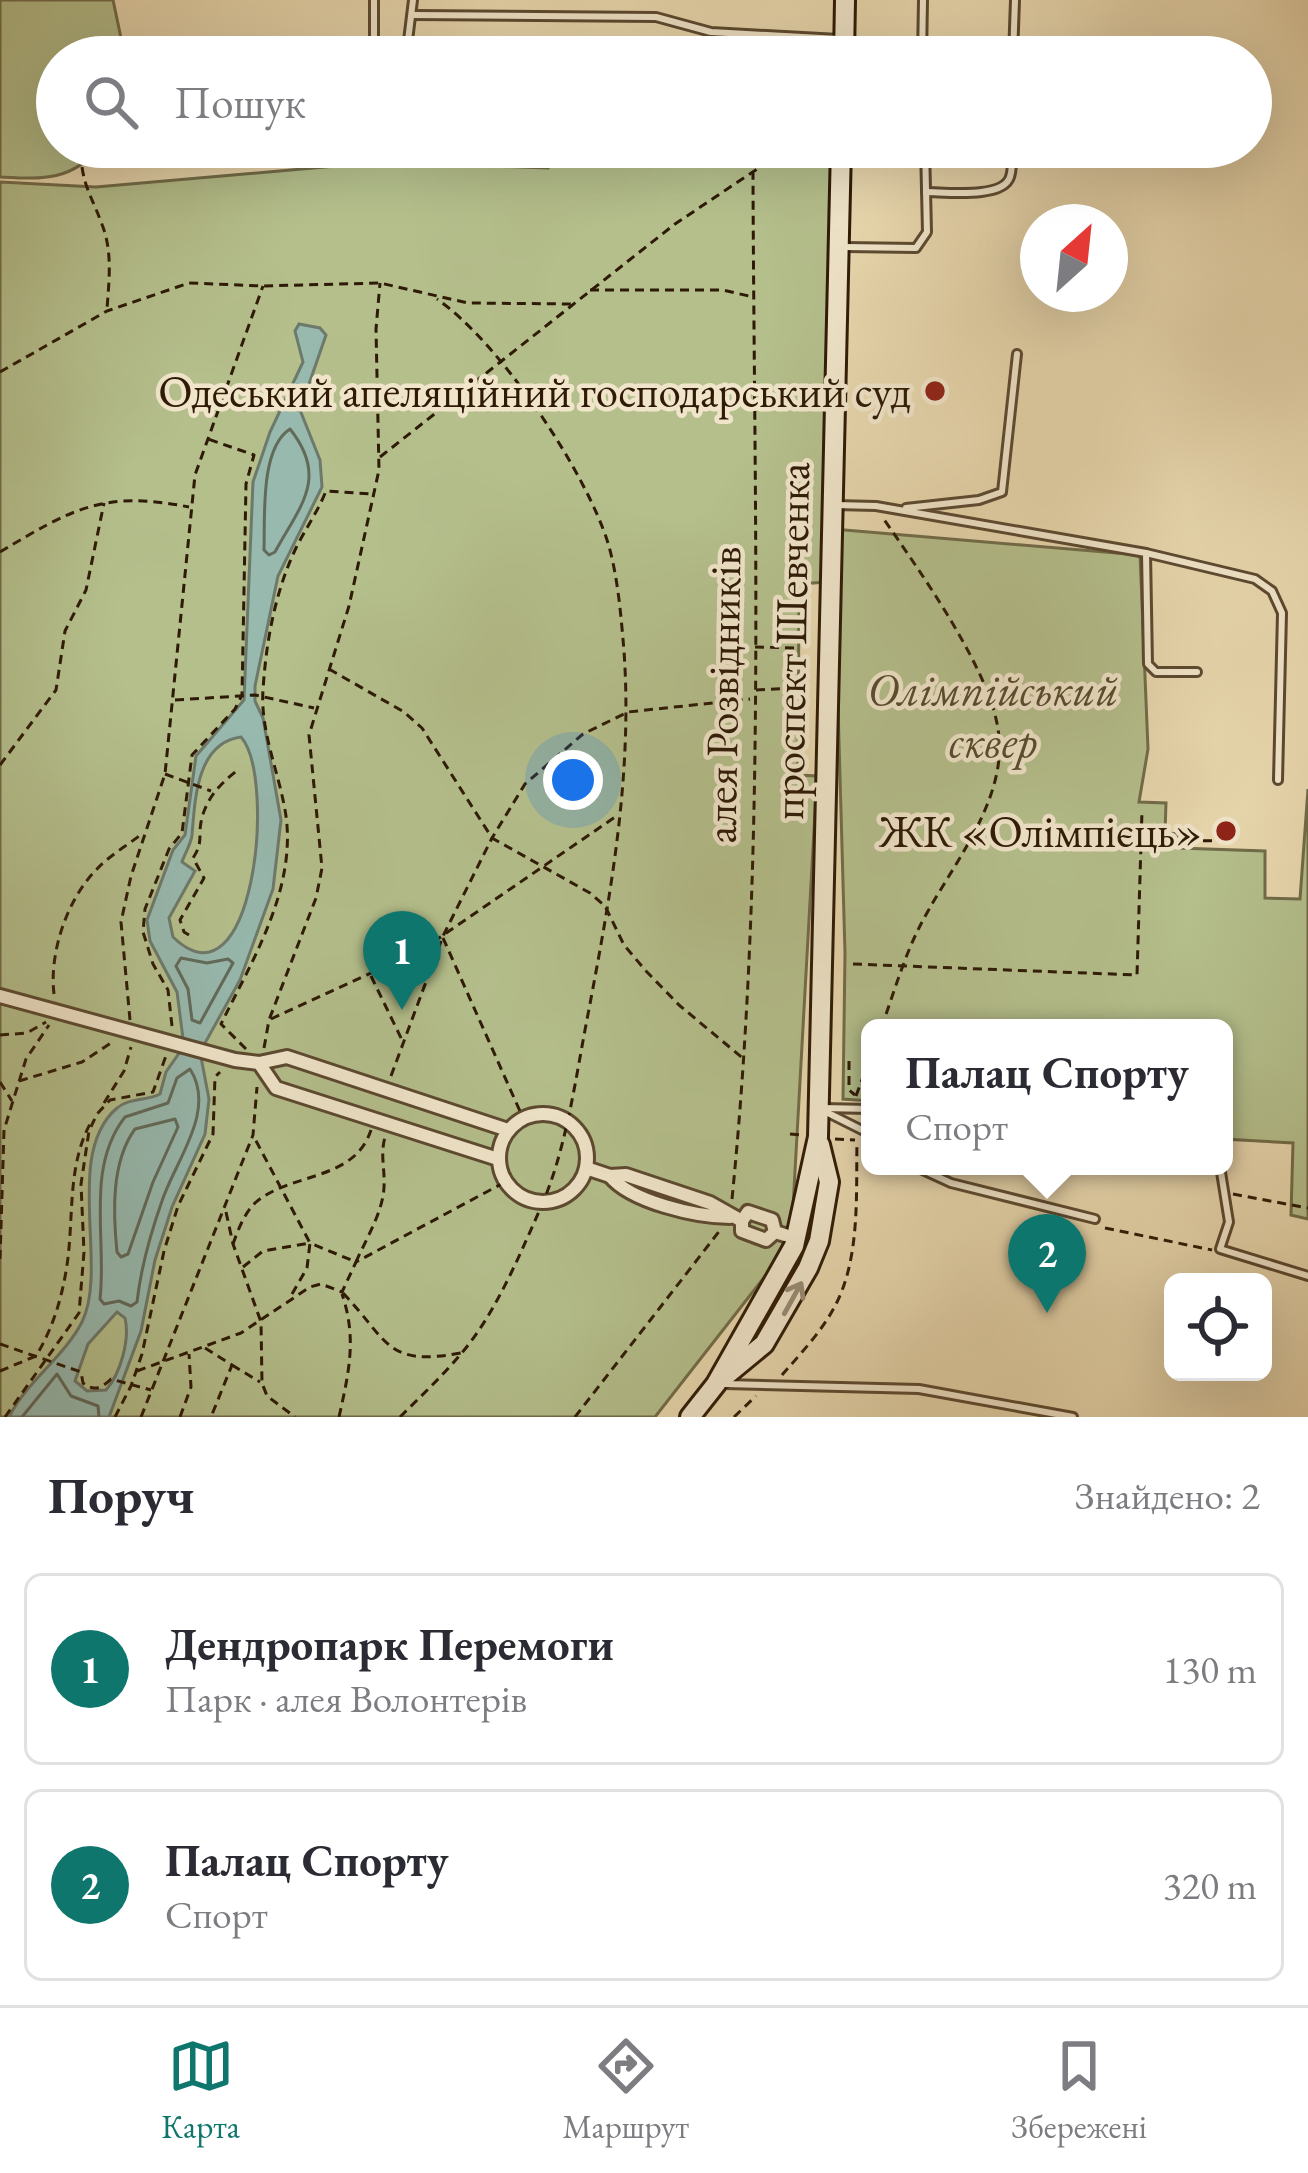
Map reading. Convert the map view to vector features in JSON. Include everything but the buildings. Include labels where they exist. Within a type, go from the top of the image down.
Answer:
[{"type":"main road","points":[[844,36],[845,0]]},
{"type":"main road","name":"проспект Шевченка","points":[[690,1417],[716,1384],[794,1246],[818,1137],[840,168]]},
{"type":"street","points":[[0,996],[235,1060],[260,1063],[287,1057],[508,1130]]},
{"type":"street","points":[[260,1063],[276,1088],[498,1159]]},
{"type":"street","points":[[553,1114],[567,1121],[584,1142],[586,1168],[575,1189],[543,1202],[521,1197],[505,1182],[498,1159],[508,1130],[523,1118],[553,1114]]},
{"type":"street","points":[[586,1168],[610,1176],[626,1175],[710,1203],[736,1219],[742,1232],[766,1240],[780,1233]]},
{"type":"lane","points":[[374,0],[374,36]]},
{"type":"lane","points":[[410,36],[413,0]]},
{"type":"lane","points":[[922,36],[923,0]]},
{"type":"lane","points":[[1014,36],[1015,0]]},
{"type":"lane","points":[[413,15],[656,17],[744,36]]},
{"type":"lane","points":[[838,246],[916,248],[923,242],[927,232],[925,168]]},
{"type":"lane","points":[[926,192],[997,191],[1008,184],[1011,168]]},
{"type":"lane","points":[[898,510],[979,500],[1002,491],[1017,354]]},
{"type":"lane","points":[[832,505],[876,506],[1146,553],[1255,579],[1272,591],[1282,613],[1278,780]]},
{"type":"lane","points":[[1146,553],[1148,664],[1156,672],[1198,672]]},
{"type":"lane","points":[[820,1108],[861,1109]]},
{"type":"lane","points":[[820,1108],[861,1129]]},
{"type":"lane","points":[[934,1175],[1095,1219]]},
{"type":"lane","points":[[1222,1175],[1229,1222],[1220,1249],[1308,1276]]},
{"type":"lane","points":[[716,1384],[919,1389],[1073,1417]]},
{"type":"path","points":[[82,168],[86,193],[108,244],[107,311]]},
{"type":"path","points":[[378,458],[675,224],[760,168]]},
{"type":"path","name":"алея Розвідників","points":[[736,1219],[746,1062],[755,647],[753,173]]},
{"type":"path","points":[[0,373],[107,311],[189,283],[380,283],[437,299],[510,306],[571,304]]},
{"type":"path","points":[[141,1417],[253,1135],[269,1020],[316,898],[322,868],[309,735],[349,606],[374,494],[380,283]]},
{"type":"path","points":[[0,1371],[36,1356],[59,1303],[80,1145],[124,1071],[130,1052],[121,922],[165,774],[195,475],[263,286]]},
{"type":"path","points":[[589,290],[723,290],[754,297]]},
{"type":"path","points":[[400,1417],[461,1353],[503,1285],[543,1202],[567,1121],[622,812],[628,712],[621,615],[609,547],[593,502],[574,466],[501,365],[469,326],[437,299]]},
{"type":"path","points":[[172,1040],[168,990],[143,932],[145,909],[169,849],[182,833],[192,755],[236,709],[243,695],[246,484],[254,454],[208,440]]},
{"type":"path","points":[[260,1063],[221,1024],[273,913],[287,843],[262,697],[269,635],[282,582],[326,490],[374,494]]},
{"type":"path","points":[[0,552],[52,519],[123,498],[192,508]]},
{"type":"path","points":[[0,765],[56,690],[65,631],[86,590],[104,503]]},
{"type":"path","points":[[876,506],[938,598],[998,728],[998,766],[988,800],[916,934],[884,1019]]},
{"type":"path","points":[[755,647],[795,648]]},
{"type":"path","points":[[329,669],[404,712],[422,728],[492,838],[605,906],[624,945],[646,971],[746,1062]]},
{"type":"path","points":[[754,690],[794,688]]},
{"type":"path","points":[[171,700],[255,695],[316,708]]},
{"type":"path","points":[[442,936],[525,784],[583,734],[628,712],[754,699]]},
{"type":"path","points":[[190,935],[180,920],[203,878],[193,858],[200,848],[201,823],[212,792],[238,770]]},
{"type":"path","points":[[165,774],[212,792]]},
{"type":"path","points":[[853,964],[1137,975],[1142,811]]},
{"type":"path","points":[[269,1020],[442,936],[622,812]]},
{"type":"path","points":[[0,1259],[2,1152],[12,1102],[26,1058],[56,1013],[51,970],[76,897],[96,869],[147,830]]},
{"type":"path","points":[[1143,840],[1232,842],[1232,832],[1238,833]]},
{"type":"path","points":[[442,936],[523,1118]]},
{"type":"path","points":[[370,974],[403,1042]]},
{"type":"path","points":[[0,1035],[27,1033],[56,1013]]},
{"type":"path","points":[[18,1082],[82,1062],[131,1030]]},
{"type":"path","points":[[102,1105],[153,1092],[164,1060]]},
{"type":"path","points":[[115,1417],[136,1371],[171,1228],[213,1134],[215,1077],[235,1060]]},
{"type":"path","points":[[849,1061],[849,1090],[856,1096]]},
{"type":"path","points":[[856,1109],[861,1082]]},
{"type":"path","points":[[1,1087],[12,1102]]},
{"type":"path","points":[[5,1417],[80,1313],[84,1252],[80,1184],[89,1131],[97,1114]]},
{"type":"path","points":[[339,1417],[353,1346],[342,1292],[381,1202],[380,1156],[388,1124]]},
{"type":"path","points":[[253,1135],[310,1243],[307,1268],[291,1296]]},
{"type":"path","points":[[356,1262],[505,1182]]},
{"type":"path","points":[[1227,1195],[1308,1208]]},
{"type":"path","points":[[226,1210],[261,1322],[262,1383],[268,1396],[295,1417]]},
{"type":"path","points":[[575,1417],[736,1219]]},
{"type":"path","points":[[1095,1219],[1101,1227],[1204,1251],[1220,1249]]},
{"type":"path","points":[[243,1267],[263,1251],[310,1243],[356,1262]]},
{"type":"path","points":[[136,1371],[261,1322],[291,1296],[321,1284],[342,1292],[376,1335],[405,1356],[461,1353]]},
{"type":"path","points":[[0,1343],[81,1372],[93,1389],[111,1379],[151,1390]]},
{"type":"path","points":[[204,1347],[262,1383]]},
{"type":"path","points":[[180,1417],[191,1388],[189,1353]]},
{"type":"path","points":[[211,1417],[232,1365]]},
{"type":"green space","points":[[0,0],[113,0],[121,36],[36,36],[36,168],[76,168],[42,178],[0,177]]},
{"type":"green space","points":[[313,168],[837,168],[826,582],[799,584],[798,775],[817,776],[791,1243],[655,1417],[0,1417],[0,182],[96,187]]},
{"type":"green space","name":"Олімпійський сквер","points":[[833,529],[1140,555],[1148,749],[1139,802],[1166,803],[1165,833],[1178,834],[1178,848],[1265,851],[1265,898],[1300,899],[1308,789],[1308,1219],[1291,1215],[1293,1143],[1233,1140],[1233,1019],[861,1019],[861,1100],[843,1099],[845,953]]},
{"type":"water","points":[[299,324],[320,328],[326,335],[300,410],[320,460],[322,487],[278,576],[255,686],[281,820],[273,889],[240,980],[200,1052],[209,1099],[205,1134],[172,1207],[155,1260],[141,1331],[109,1417],[9,1417],[82,1322],[91,1272],[89,1181],[101,1128],[121,1105],[160,1094],[166,1072],[184,1046],[177,992],[150,941],[147,920],[173,850],[185,835],[196,756],[244,700],[253,482],[303,362],[295,331]],"holes":[[[241,737],[252,761],[257,797],[251,882],[240,919],[223,944],[201,952],[173,937],[169,918],[195,871],[182,862],[191,838],[201,776],[215,750]],[[117,1312],[126,1326],[120,1365],[106,1390],[87,1391],[75,1381],[88,1344]]]},
{"type":"place","name":"Одеський апеляційний господарський суд","points":[[935,391]]},
{"type":"place","name":"ЖК «Олімпієць»","points":[[1226,831]]},
{"type":"place","name":"Дендропарк Перемоги","points":[[402,1010]]},
{"type":"place","name":"Палац Спорту","points":[[1047,1313]]}]
